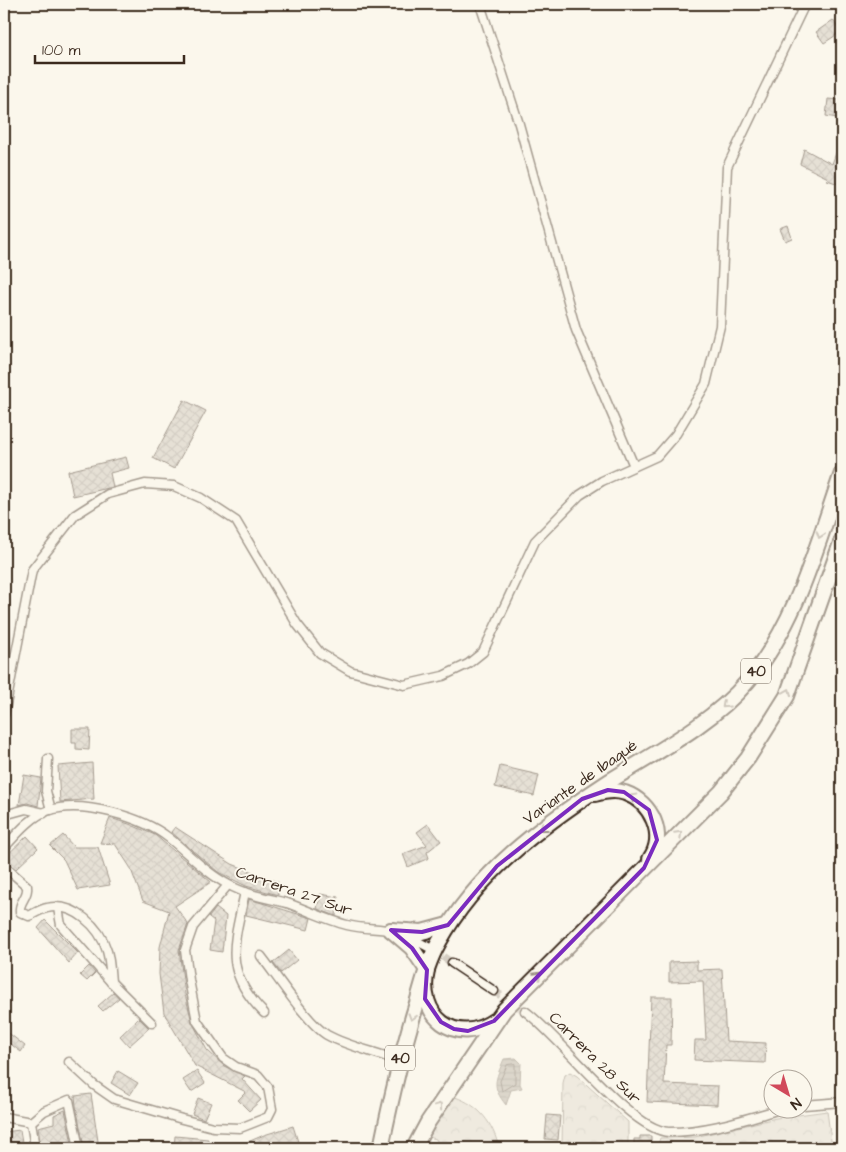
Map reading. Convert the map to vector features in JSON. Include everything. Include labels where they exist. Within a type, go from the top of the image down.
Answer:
[{"type":"highway","name":"Variante de Ibagué","points":[[381,1148],[399,1061],[426,970],[448,925],[497,866],[582,799],[721,710],[747,682],[770,652],[792,612],[842,473]]},
{"type":"highway","name":"40","points":[[414,1148],[428,1122],[504,1010],[721,792],[768,728],[787,696],[842,540]]},
{"type":"highway","points":[[582,799],[608,790],[624,792],[638,799],[649,810],[656,824],[657,840],[653,855],[644,868]]},
{"type":"highway","points":[[391,930],[422,932],[448,925]]},
{"type":"highway","points":[[391,930],[412,948],[426,970],[423,984],[425,999],[431,1012],[441,1022],[454,1029],[468,1031],[488,1024],[504,1010]]},
{"type":"street","points":[[480,4],[519,124],[576,330],[634,466]]},
{"type":"street","points":[[4,715],[32,570],[75,515],[108,494],[145,484],[174,486],[201,498],[236,521],[297,624],[320,653],[350,671],[404,685],[443,676],[468,664],[483,652],[535,542],[580,495],[602,481],[657,456],[676,434],[706,384],[720,326],[727,167],[805,4]]},
{"type":"street","points":[[4,814],[26,809],[47,811],[48,759]]},
{"type":"street","name":"Carrera 27 Sur","points":[[4,848],[20,830],[47,811],[76,807],[113,812],[152,828],[168,837],[199,864],[228,885],[348,925],[391,930],[419,941],[428,947]]},
{"type":"street","points":[[4,866],[27,886],[28,892],[19,908],[20,912],[27,916],[48,907],[58,908],[87,919],[98,932],[107,952],[111,982]]},
{"type":"street","points":[[68,1062],[94,1086],[114,1099],[213,1127],[240,1128],[268,1117],[272,1110],[268,1087],[258,1075],[236,1067],[223,1058],[197,1021],[194,1005],[185,950],[193,927],[228,885]]},
{"type":"street","points":[[245,892],[235,940],[234,969],[238,980],[264,1013]]},
{"type":"street","points":[[58,908],[60,925],[152,1024]]},
{"type":"street","points":[[261,956],[307,1015],[325,1034],[350,1045],[399,1061]]},
{"type":"street","points":[[452,963],[494,991]]},
{"type":"street","name":"Carrera 28 Sur","points":[[525,1011],[569,1051],[629,1113],[646,1124],[667,1132],[713,1128],[764,1114]]},
{"type":"street","points":[[31,1122],[44,1111],[69,1100],[78,1148]]},
{"type":"street","points":[[814,1104],[842,1102]]},
{"type":"street","points":[[4,1117],[31,1122]]},
{"type":"street","points":[[31,1122],[35,1148]]},
{"type":"highlighted area","points":[[608,790],[624,792],[649,810],[657,840],[644,868],[494,1021],[468,1031],[454,1029],[441,1022],[425,999],[427,970],[412,948],[391,930],[422,932],[448,925],[497,866],[582,799]]},
{"type":"green space","points":[[570,1072],[577,1076],[628,1122],[628,1148],[562,1148],[563,1083],[565,1075]]},
{"type":"green space","points":[[455,1097],[464,1100],[484,1116],[493,1131],[499,1148],[441,1148],[436,1139],[425,1136]]},
{"type":"green space","points":[[827,1111],[832,1148],[657,1148],[660,1138],[695,1137],[767,1120],[814,1120],[814,1113]]},
{"type":"water","points":[[516,1058],[521,1063],[520,1084],[522,1088],[511,1090],[506,1105],[496,1088],[497,1078],[504,1059]]},
{"type":"building","points":[[833,20],[841,32],[824,43],[816,32]]},
{"type":"building","points":[[828,99],[839,100],[837,118],[826,116]]},
{"type":"building","points":[[841,139],[842,185],[827,180],[828,178],[800,164],[804,149],[832,164]]},
{"type":"building","points":[[788,226],[792,238],[785,241],[780,229]]},
{"type":"building","points":[[184,400],[206,411],[174,469],[153,458]]},
{"type":"building","points":[[126,457],[129,468],[110,473],[113,487],[73,496],[68,471]]},
{"type":"building","points":[[72,729],[90,729],[89,750],[76,749],[76,743],[72,743]]},
{"type":"building","points":[[92,763],[94,799],[60,802],[58,766]]},
{"type":"building","points":[[500,766],[539,775],[534,796],[495,787]]},
{"type":"building","points":[[24,775],[41,778],[38,806],[27,803],[19,805]]},
{"type":"building","points":[[110,818],[155,835],[211,882],[175,906],[188,924],[179,950],[185,994],[192,1022],[207,1050],[224,1066],[245,1076],[242,1079],[261,1100],[249,1111],[238,1100],[246,1092],[195,1066],[164,1013],[159,974],[160,947],[169,911],[143,901],[130,867],[115,844],[100,843]]},
{"type":"building","points":[[428,824],[441,841],[427,852],[429,858],[408,867],[403,854],[427,845],[417,832]]},
{"type":"building","points":[[175,827],[232,864],[278,882],[278,895],[246,886],[218,872],[171,832]]},
{"type":"building","points":[[63,835],[74,847],[98,847],[110,885],[78,890],[64,860],[50,846]]},
{"type":"building","points":[[27,836],[38,848],[16,869],[4,861],[4,858]]},
{"type":"building","points":[[320,894],[338,897],[336,916],[317,909]]},
{"type":"building","points":[[249,899],[311,918],[308,930],[246,915]]},
{"type":"building","points":[[216,908],[226,916],[222,952],[210,950],[214,921],[209,917]]},
{"type":"building","points":[[45,920],[78,953],[69,963],[38,928]]},
{"type":"building","points":[[289,950],[297,960],[281,973],[273,963]]},
{"type":"building","points":[[697,961],[697,970],[722,969],[726,1041],[766,1043],[765,1063],[694,1060],[695,1040],[706,1040],[703,981],[669,982],[669,962]]},
{"type":"building","points":[[89,966],[95,973],[87,981],[80,975]]},
{"type":"building","points":[[114,992],[119,998],[103,1011],[98,1006]]},
{"type":"building","points":[[651,997],[672,997],[671,1045],[666,1045],[664,1084],[718,1086],[717,1105],[647,1102]]},
{"type":"building","points":[[139,1018],[149,1028],[129,1046],[120,1036]]},
{"type":"building","points":[[6,1031],[25,1046],[21,1052],[4,1039]]},
{"type":"building","points":[[118,1071],[138,1083],[130,1095],[111,1083]]},
{"type":"building","points":[[197,1071],[205,1083],[191,1092],[183,1080]]},
{"type":"building","points":[[91,1094],[99,1148],[84,1148],[76,1106],[75,1096]]},
{"type":"building","points":[[198,1098],[211,1103],[204,1119],[192,1114]]},
{"type":"building","points":[[65,1110],[73,1148],[41,1148],[38,1127],[54,1123],[54,1115]]},
{"type":"building","points":[[547,1115],[560,1116],[558,1140],[545,1139]]},
{"type":"building","points":[[293,1126],[300,1148],[234,1148],[264,1135]]},
{"type":"building","points":[[20,1130],[23,1148],[4,1148],[4,1132]]},
{"type":"building","points":[[175,1136],[208,1139],[207,1148],[174,1148]]},
{"type":"building","points":[[640,1136],[651,1136],[651,1148],[634,1148],[634,1139],[640,1139]]},
{"type":"tunnel","points":[[433,950],[452,963]]},
{"type":"tunnel","points":[[494,991],[525,1011]]}]
